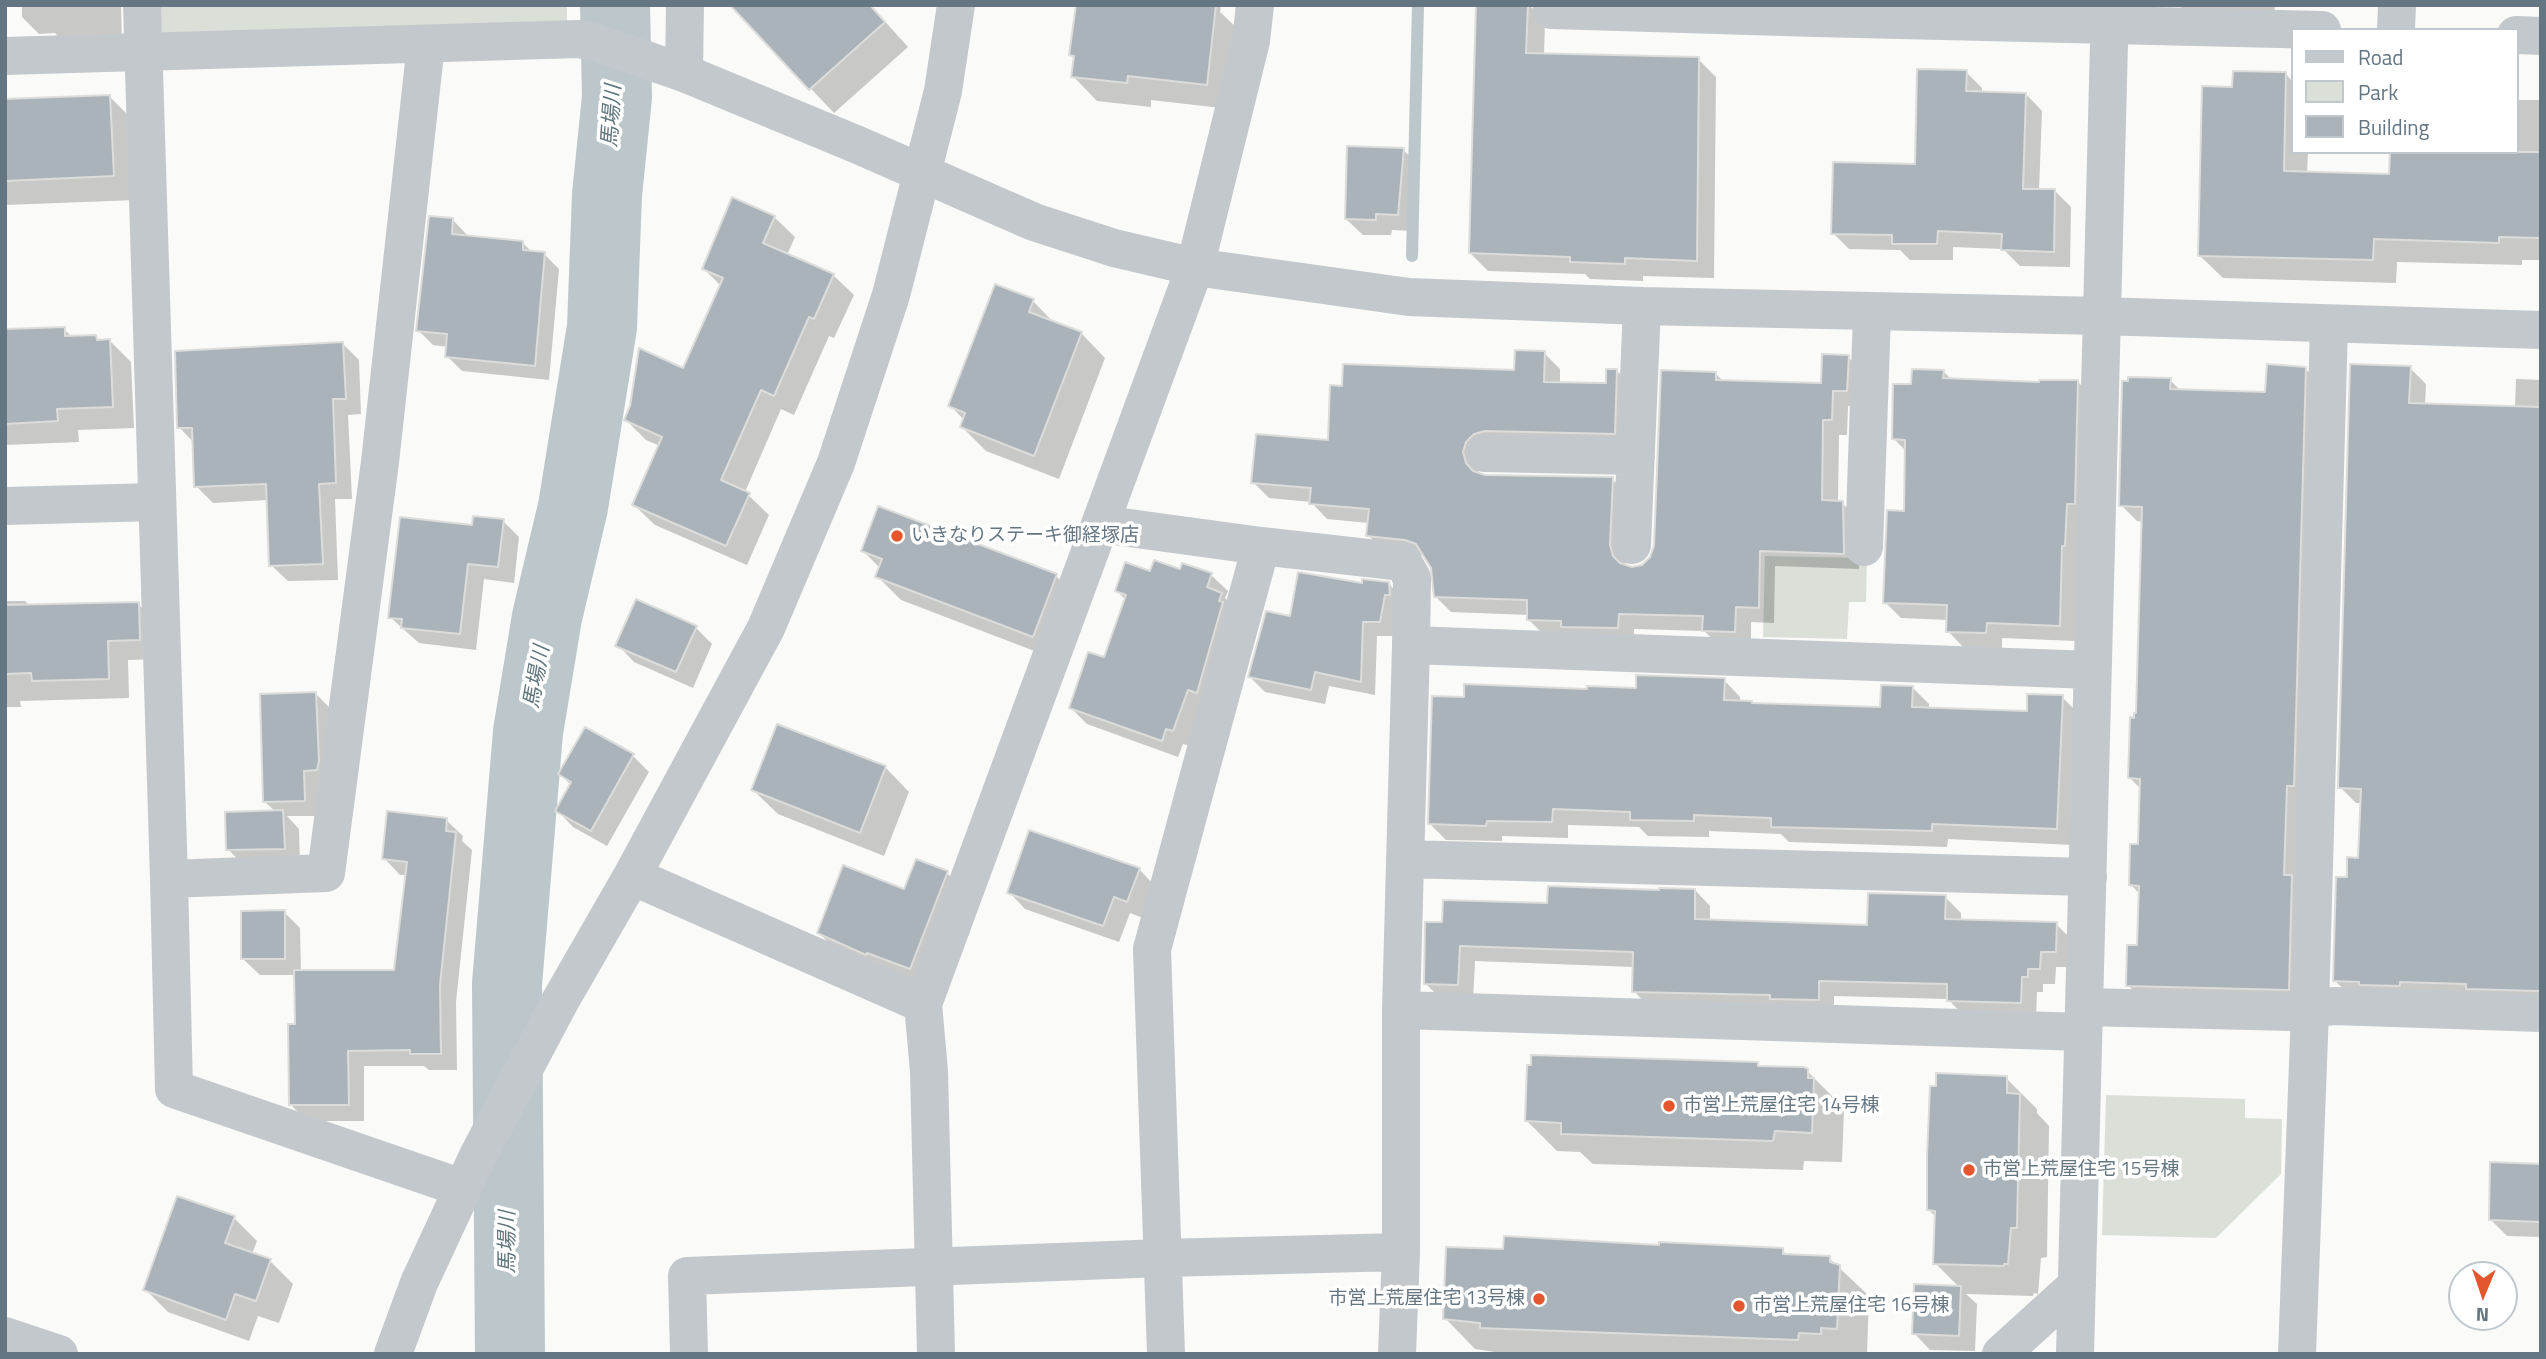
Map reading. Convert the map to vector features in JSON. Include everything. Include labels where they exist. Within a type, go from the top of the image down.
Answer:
[{"type":"street","points":[[142,5],[174,1088],[462,1188]]},
{"type":"street","points":[[684,73],[685,5]]},
{"type":"street","points":[[393,1354],[419,1283],[462,1188],[559,1003],[632,876],[766,628],[836,463],[891,295],[923,174],[943,91],[956,5]]},
{"type":"street","points":[[936,1354],[929,1071],[923,1004],[1195,267],[1251,41],[1255,5]]},
{"type":"street","points":[[1552,5],[1552,10],[2110,15],[2294,28]]},
{"type":"street","points":[[2396,28],[2397,5]]},
{"type":"street","points":[[2075,1354],[2110,15]]},
{"type":"street","points":[[2518,35],[2541,36]]},
{"type":"street","points":[[5,56],[579,40],[594,42],[684,73],[1034,222],[1114,248],[1195,267],[1409,297],[1872,313],[2101,316],[2541,330]]},
{"type":"street","points":[[169,879],[326,873],[380,462],[426,44]]},
{"type":"street","points":[[1632,545],[1642,306]]},
{"type":"street","points":[[1864,547],[1872,313]]},
{"type":"street","points":[[2297,1354],[2310,1010],[2329,325]]},
{"type":"street","points":[[1485,453],[1636,456]]},
{"type":"street","points":[[5,506],[156,502]]},
{"type":"street","points":[[1100,524],[1403,562],[1412,578],[1401,1010],[1401,1252],[1397,1354]]},
{"type":"street","points":[[1166,1354],[1152,950],[1261,546]]},
{"type":"street","points":[[1411,645],[2092,670]]},
{"type":"street","points":[[1405,859],[2088,877]]},
{"type":"street","points":[[632,876],[923,1004]]},
{"type":"street","points":[[1401,1010],[2084,1019],[2291,1012],[2334,1006],[2541,1013]]},
{"type":"street","points":[[689,1354],[687,1276],[1401,1252]]},
{"type":"street","points":[[2001,1354],[2077,1285]]},
{"type":"street","points":[[5,1336],[59,1354]]},
{"type":"green space","points":[[156,5],[567,5],[567,22],[157,37]]},
{"type":"green space","points":[[1765,556],[1867,558],[1866,602],[1849,602],[1847,639],[1763,637]]},
{"type":"green space","points":[[2106,1095],[2245,1099],[2245,1118],[2282,1119],[2281,1174],[2216,1238],[2102,1235]]},
{"type":"building","points":[[730,5],[870,5],[885,22],[809,90]]},
{"type":"building","points":[[1076,5],[1216,5],[1207,85],[1128,76],[1127,83],[1071,77],[1074,56],[1069,55]]},
{"type":"building","points":[[1476,5],[1528,5],[1526,53],[1699,57],[1697,261],[1625,258],[1625,264],[1570,262],[1570,257],[1469,253]]},
{"type":"building","points":[[1917,69],[1967,70],[1966,91],[2026,93],[2023,189],[2055,189],[2054,252],[2001,250],[2002,234],[1938,231],[1937,244],[1892,244],[1892,235],[1831,234],[1833,162],[1915,164]]},
{"type":"building","points":[[2233,71],[2286,72],[2284,171],[2389,174],[2390,154],[2541,152],[2541,238],[2499,237],[2499,243],[2374,239],[2373,260],[2198,256],[2202,86],[2232,87]]},
{"type":"building","points":[[110,95],[114,176],[5,181],[5,99]]},
{"type":"building","points":[[1347,146],[1404,148],[1398,215],[1376,214],[1376,220],[1345,219]]},
{"type":"building","points":[[732,197],[775,216],[763,243],[834,274],[814,319],[809,317],[774,396],[761,390],[721,480],[750,493],[726,546],[632,505],[662,437],[624,420],[630,406],[639,348],[683,368],[723,278],[702,269]]},
{"type":"building","points":[[429,216],[453,218],[452,234],[523,241],[523,250],[545,252],[535,366],[445,357],[447,334],[416,331]]},
{"type":"building","points":[[995,284],[1034,299],[1029,312],[1082,332],[1034,456],[960,427],[965,413],[948,406]]},
{"type":"building","points":[[65,327],[65,336],[96,335],[97,340],[110,339],[113,407],[57,409],[58,421],[5,424],[5,329]]},
{"type":"building","points":[[343,342],[346,399],[333,399],[336,483],[319,484],[323,564],[269,566],[266,484],[194,487],[192,428],[177,428],[175,351]]},
{"type":"building","points":[[1515,350],[1545,351],[1544,382],[1606,383],[1606,369],[1617,369],[1615,434],[1485,431],[1474,434],[1466,442],[1463,452],[1466,463],[1473,471],[1485,475],[1613,477],[1610,545],[1613,556],[1620,563],[1632,567],[1642,565],[1650,557],[1654,546],[1661,370],[1716,372],[1716,380],[1821,383],[1822,354],[1849,355],[1847,391],[1833,391],[1832,420],[1823,420],[1822,500],[1843,501],[1844,554],[1760,551],[1759,608],[1736,607],[1735,632],[1702,631],[1703,616],[1619,614],[1618,628],[1561,627],[1561,621],[1527,620],[1527,600],[1434,597],[1431,568],[1416,544],[1405,540],[1366,536],[1369,509],[1309,504],[1311,488],[1251,483],[1256,434],[1328,440],[1330,385],[1342,386],[1343,364],[1514,370]]},
{"type":"building","points":[[2267,364],[2306,367],[2294,786],[2287,786],[2284,875],[2292,875],[2289,990],[2126,986],[2127,945],[2137,945],[2139,886],[2129,885],[2130,844],[2138,844],[2140,779],[2128,778],[2130,717],[2134,718],[2136,713],[2142,507],[2119,506],[2122,381],[2128,381],[2128,377],[2171,378],[2170,389],[2265,392]]},
{"type":"building","points":[[2350,364],[2411,366],[2409,403],[2541,407],[2540,991],[2466,989],[2466,984],[2400,982],[2400,986],[2333,981],[2336,877],[2347,877],[2347,857],[2358,858],[2361,789],[2338,788]]},
{"type":"building","points":[[1912,369],[1944,370],[1943,378],[2039,382],[2078,380],[2075,504],[2067,504],[2065,546],[2062,546],[2060,626],[1987,623],[1986,633],[1946,632],[1947,605],[1883,603],[1887,510],[1904,511],[1905,440],[1892,439],[1893,384],[1911,384]]},
{"type":"building","points":[[878,506],[1057,574],[1033,637],[875,577],[882,559],[861,551]]},
{"type":"building","points":[[473,516],[504,519],[498,567],[468,564],[460,634],[401,628],[402,619],[388,618],[400,517],[472,525]]},
{"type":"building","points":[[1154,560],[1180,569],[1182,563],[1212,573],[1207,587],[1222,593],[1219,601],[1223,602],[1197,693],[1188,690],[1173,731],[1166,729],[1162,741],[1069,708],[1088,652],[1104,657],[1126,595],[1115,591],[1125,562],[1150,571]]},
{"type":"building","points":[[1298,572],[1362,583],[1362,579],[1389,582],[1390,595],[1385,595],[1380,622],[1363,622],[1361,682],[1315,672],[1311,690],[1248,677],[1266,611],[1290,616]]},
{"type":"building","points":[[636,599],[697,626],[676,672],[615,646]]},
{"type":"building","points":[[139,602],[140,640],[108,641],[109,679],[32,681],[31,673],[5,674],[5,605]]},
{"type":"building","points":[[1636,675],[1725,678],[1724,700],[1752,703],[1880,707],[1881,685],[1913,686],[1912,707],[2027,711],[2027,694],[2063,695],[2057,829],[1932,824],[1932,831],[1771,827],[1771,818],[1694,815],[1694,821],[1630,820],[1630,812],[1553,809],[1552,822],[1487,821],[1486,826],[1428,824],[1432,696],[1464,697],[1464,684],[1587,689],[1587,686],[1636,688]]},
{"type":"building","points":[[316,692],[319,761],[317,770],[304,771],[305,801],[263,802],[260,694]]},
{"type":"building","points":[[777,724],[886,766],[860,833],[751,790]]},
{"type":"building","points":[[585,727],[634,754],[591,831],[555,811],[571,782],[558,774]]},
{"type":"building","points":[[283,810],[285,849],[226,850],[225,812]]},
{"type":"building","points":[[387,811],[447,818],[446,831],[456,832],[440,985],[441,1054],[410,1054],[410,1050],[348,1051],[349,1105],[289,1105],[288,1024],[295,1024],[294,970],[394,970],[407,862],[382,859]]},
{"type":"building","points":[[1029,830],[1140,868],[1127,902],[1114,897],[1103,926],[1007,893]]},
{"type":"building","points":[[916,859],[948,871],[910,969],[867,953],[866,955],[817,933],[843,865],[904,889]]},
{"type":"building","points":[[1548,886],[1695,889],[1695,919],[1867,925],[1868,893],[1946,895],[1945,919],[2057,922],[2056,952],[2041,952],[2040,969],[2028,969],[2028,977],[2022,977],[2021,1003],[1947,1001],[1947,984],[1819,981],[1819,1000],[1770,999],[1770,995],[1632,992],[1633,952],[1460,946],[1458,985],[1424,984],[1425,922],[1442,922],[1443,900],[1547,903]]},
{"type":"building","points":[[285,910],[285,959],[241,959],[241,911]]},
{"type":"building","name":"市営上荒屋住宅 14号棟","points":[[1531,1055],[1758,1062],[1758,1066],[1804,1067],[1808,1069],[1808,1078],[1814,1078],[1812,1133],[1775,1131],[1773,1141],[1561,1134],[1561,1123],[1525,1121],[1527,1065],[1531,1065]]},
{"type":"building","name":"市営上荒屋住宅 15号棟","points":[[1936,1073],[2007,1076],[2007,1093],[2020,1094],[2017,1228],[2011,1228],[2008,1264],[2004,1266],[1933,1264],[1935,1211],[1927,1210],[1927,1156],[1930,1086],[1936,1086]]},
{"type":"building","points":[[2490,1162],[2541,1164],[2541,1222],[2489,1220]]},
{"type":"building","points":[[177,1196],[235,1216],[225,1243],[271,1259],[256,1301],[235,1294],[226,1320],[143,1290]]},
{"type":"building","points":[[1504,1236],[1659,1245],[1659,1242],[1783,1248],[1783,1254],[1830,1256],[1830,1262],[1840,1265],[1837,1329],[1821,1328],[1821,1334],[1799,1333],[1798,1340],[1480,1328],[1480,1323],[1443,1319],[1446,1247],[1503,1249]]},
{"type":"building","points":[[1914,1284],[1961,1286],[1959,1336],[1912,1334]]},
{"type":"waterway","name":"馬場川","points":[[510,1354],[507,984],[528,732],[547,617],[573,507],[602,327],[607,195],[617,97],[615,5]]},
{"type":"waterway","points":[[1412,256],[1418,5]]},
{"type":"place","name":"いきなりステーキ御経塚店","points":[[897,536]]},
{"type":"place","name":"市営上荒屋住宅 14号棟","points":[[1669,1106]]},
{"type":"place","name":"市営上荒屋住宅 15号棟","points":[[1969,1170]]},
{"type":"place","name":"市営上荒屋住宅 13号棟","points":[[1539,1299]]},
{"type":"place","name":"市営上荒屋住宅 16号棟","points":[[1739,1306]]}]
